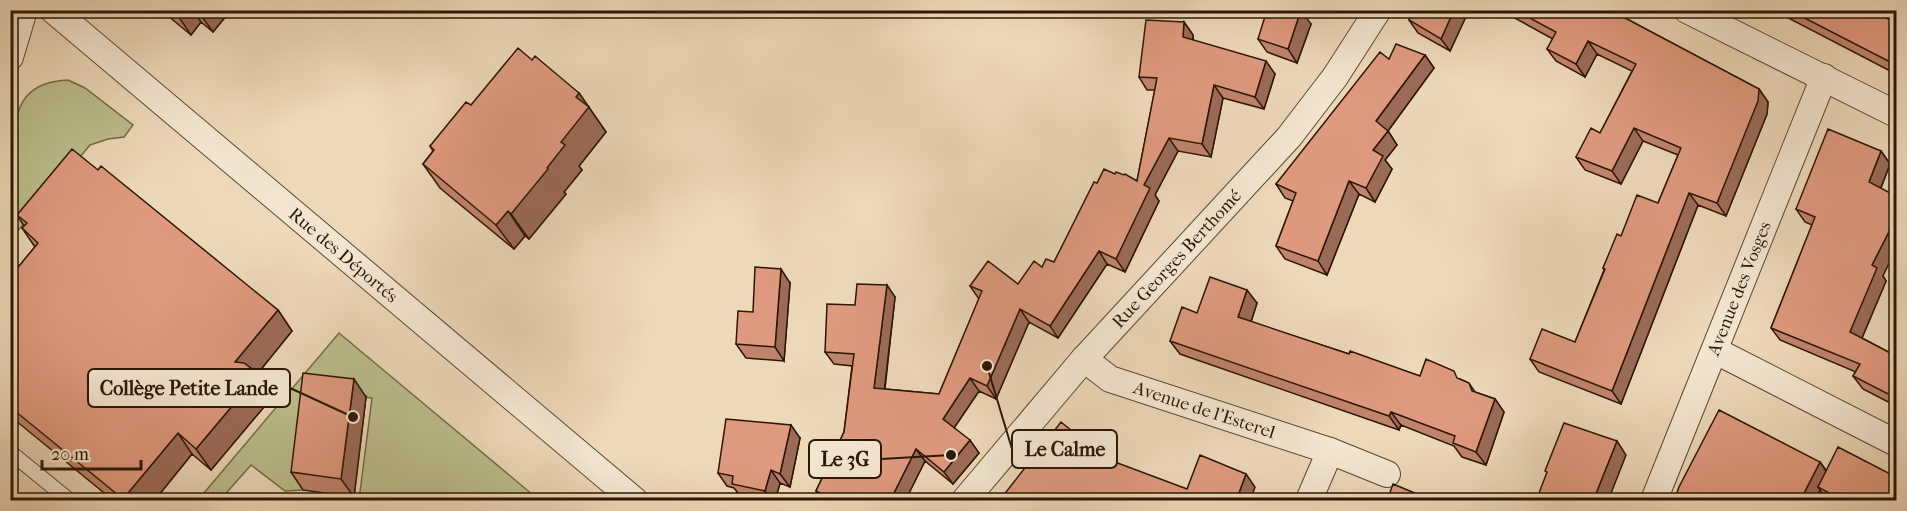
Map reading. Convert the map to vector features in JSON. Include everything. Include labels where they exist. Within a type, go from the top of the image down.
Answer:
[{"type":"street","points":[[10,57],[24,10]]},
{"type":"street","name":"Rue des Déportés","points":[[53,10],[634,501]]},
{"type":"street","name":"Rue Georges Berthomé","points":[[965,501],[1084,359],[1288,136],[1335,77],[1378,10]]},
{"type":"street","points":[[1687,10],[1896,114]]},
{"type":"street","name":"Avenue des Vosges","points":[[1654,501],[1824,77]]},
{"type":"street","points":[[1716,351],[1896,443]]},
{"type":"street","name":"Avenue de l'Esterel","points":[[1084,359],[1110,379],[1330,451],[1387,474]]},
{"type":"street","points":[[1309,501],[1330,451]]},
{"type":"lane","points":[[10,452],[69,501]]},
{"type":"green space","points":[[68,80],[85,88],[133,125],[124,137],[90,145],[11,239],[10,165],[14,126],[19,110],[26,97],[35,89],[51,82]]},
{"type":"green space","points":[[339,333],[539,500],[359,500],[372,398],[315,392],[303,490],[285,491],[251,465],[220,500],[198,500]]},
{"type":"building","points":[[1267,10],[1301,10],[1288,49],[1258,39]]},
{"type":"building","points":[[1413,10],[1454,10],[1441,39],[1409,20]]},
{"type":"building","points":[[1515,10],[1610,10],[1759,89],[1758,101],[1717,203],[1689,193],[1612,391],[1530,359],[1542,329],[1575,342],[1617,234],[1621,236],[1637,195],[1658,203],[1681,148],[1634,128],[1612,171],[1576,157],[1591,128],[1600,133],[1636,64],[1588,41],[1576,64],[1547,49],[1556,32]]},
{"type":"building","points":[[1789,10],[1889,10],[1886,18],[1896,23],[1896,65]]},
{"type":"building","points":[[1146,20],[1184,22],[1183,37],[1266,61],[1255,97],[1214,85],[1202,144],[1169,138],[1144,185],[1150,188],[1116,259],[1099,251],[1050,326],[1020,309],[987,386],[970,378],[943,419],[970,440],[944,472],[916,449],[890,501],[836,501],[816,491],[844,432],[854,354],[825,352],[827,304],[855,305],[857,284],[887,285],[874,388],[939,394],[982,291],[970,286],[988,261],[1018,284],[1034,261],[1042,267],[1046,259],[1054,262],[1094,182],[1097,183],[1104,169],[1115,174],[1116,172],[1125,174],[1137,181],[1157,78],[1139,77]]},
{"type":"building","points":[[1396,44],[1425,55],[1376,121],[1388,131],[1373,150],[1383,156],[1366,188],[1349,181],[1318,261],[1276,246],[1296,193],[1276,184],[1380,52],[1389,59]]},
{"type":"building","points":[[518,48],[532,60],[535,56],[579,93],[576,97],[589,107],[561,142],[565,145],[548,169],[511,214],[508,211],[496,225],[423,164],[434,150],[430,146],[466,102],[471,105]]},
{"type":"building","points":[[1828,129],[1881,151],[1869,182],[1896,196],[1896,218],[1872,265],[1877,268],[1850,332],[1896,356],[1896,398],[1853,376],[1860,364],[1771,328],[1815,217],[1796,209]]},
{"type":"building","points":[[72,149],[98,170],[101,166],[278,310],[235,362],[244,363],[259,374],[196,449],[178,433],[123,499],[10,407],[10,277],[38,243],[22,228],[27,223],[17,215]]},
{"type":"building","points":[[755,267],[781,269],[775,347],[736,344],[738,311],[753,312]]},
{"type":"building","points":[[1210,277],[1247,290],[1238,317],[1349,354],[1350,351],[1420,376],[1426,359],[1454,371],[1457,378],[1469,383],[1472,391],[1495,399],[1476,452],[1453,443],[1455,436],[1391,412],[1389,416],[1170,341],[1182,307],[1197,313]]},
{"type":"building","points":[[303,373],[354,379],[341,479],[291,472]]},
{"type":"building","points":[[1719,410],[1820,462],[1800,501],[1674,501]]},
{"type":"building","points":[[726,419],[791,425],[780,474],[771,470],[765,491],[732,484],[733,476],[718,473]]},
{"type":"building","points":[[1061,422],[1107,459],[1187,489],[1200,455],[1246,474],[1236,501],[999,501]]},
{"type":"building","points":[[1564,423],[1617,441],[1593,501],[1536,501]]},
{"type":"building","points":[[1838,447],[1896,477],[1896,501],[1844,501],[1818,487]]},
{"type":"building","points":[[1393,484],[1434,501],[1387,501]]},
{"type":"place","name":"Le Calme","points":[[987,366]]},
{"type":"place","name":"Collège Petite Lande","points":[[353,417]]},
{"type":"place","name":"Le 3G","points":[[951,455]]}]
